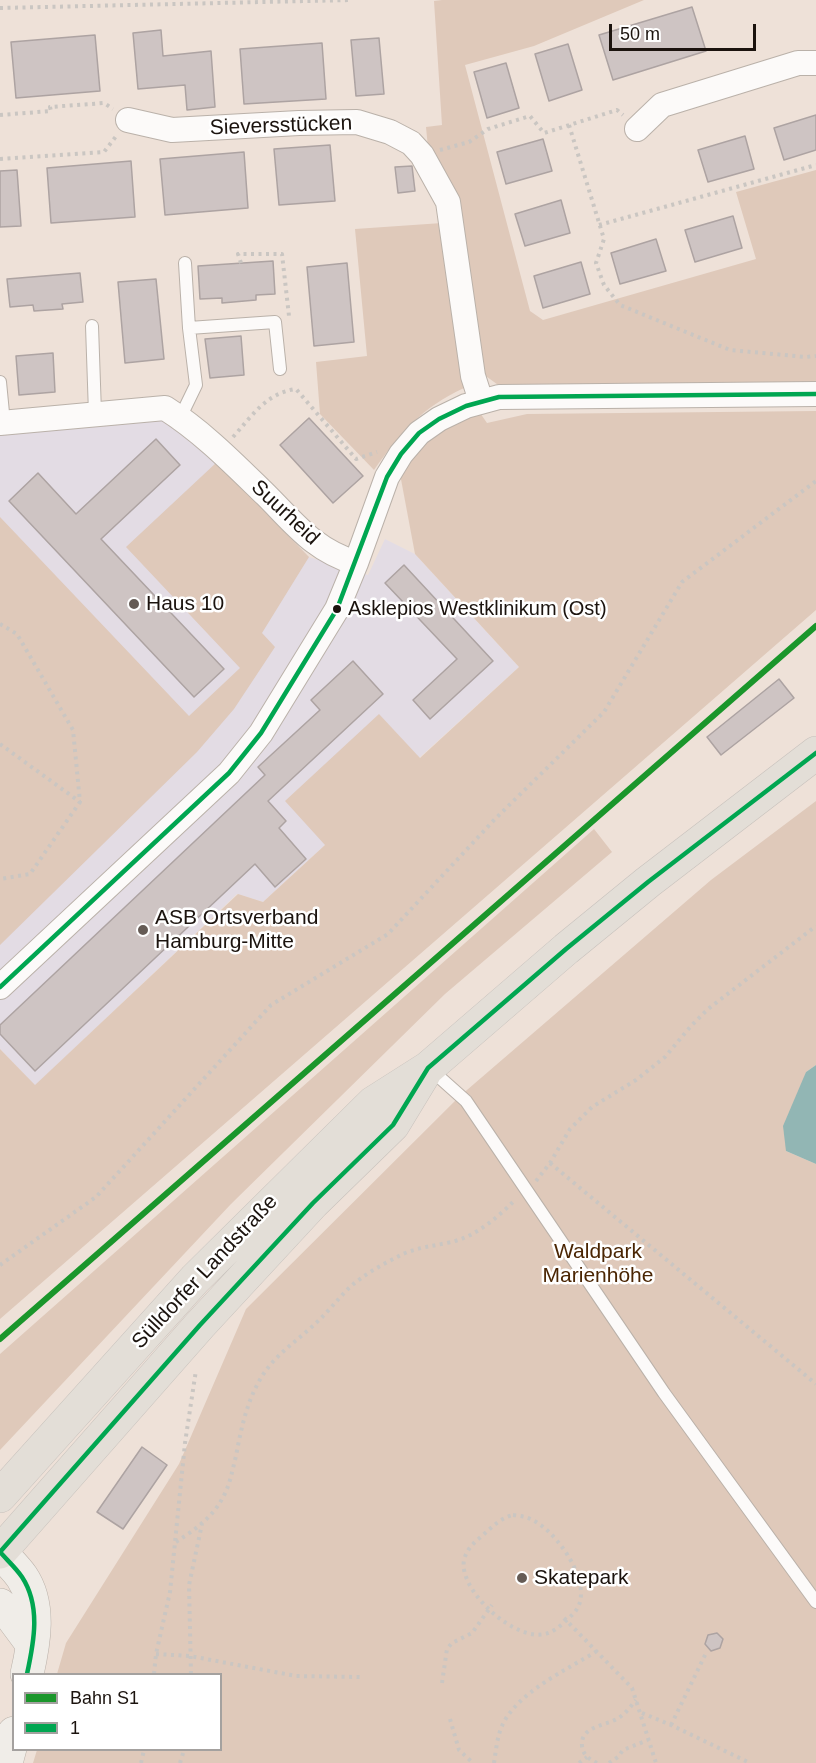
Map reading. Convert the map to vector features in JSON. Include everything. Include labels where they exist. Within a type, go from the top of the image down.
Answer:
[{"type":"main road","name":"Sülldorfer Landstraße","points":[[0,1497],[195,1279],[373,1103],[428,1068],[648,882],[816,753]]},
{"type":"main road","name":"Sülldorfer Landstraße","points":[[0,1552],[200,1325],[313,1203],[393,1125],[428,1068]]},
{"type":"main road","points":[[0,1552],[23,1578],[32,1600],[34,1616],[30,1659]]},
{"type":"main road","points":[[0,1605],[12,1617],[30,1659]]},
{"type":"main road","points":[[6,1763],[12,1740]]},
{"type":"street","points":[[637,129],[662,105],[798,63],[816,63]]},
{"type":"street","name":"Sieversstücken","points":[[128,120],[172,130],[357,122],[390,132],[411,143],[422,154],[448,202],[473,376],[482,401]]},
{"type":"street","points":[[0,987],[229,773],[261,733],[337,609],[387,477],[401,454],[419,433],[430,425],[455,410],[499,397],[816,394]]},
{"type":"street","name":"Suurheid","points":[[2,423],[165,408],[220,451],[315,544],[339,558],[356,563]]},
{"type":"lane","points":[[180,418],[196,385],[189,328],[185,263]]},
{"type":"lane","points":[[189,328],[275,322],[280,369]]},
{"type":"lane","points":[[92,326],[95,413]]},
{"type":"lane","points":[[0,382],[2,423]]},
{"type":"lane","points":[[428,1068],[466,1101],[664,1393],[816,1602]]},
{"type":"path","points":[[0,8],[351,0]]},
{"type":"path","points":[[0,115],[51,111],[50,107],[104,103],[128,120],[104,152],[0,159]]},
{"type":"path","points":[[422,154],[469,142],[488,129],[530,116],[544,133],[617,110],[637,129]]},
{"type":"path","points":[[569,125],[604,239],[596,263],[604,285],[620,305],[730,350],[816,356]]},
{"type":"path","points":[[599,225],[816,165]]},
{"type":"path","points":[[241,263],[238,255],[282,254],[290,319],[275,322]]},
{"type":"path","points":[[220,451],[264,403],[282,391],[296,389],[356,459],[384,450],[401,454]]},
{"type":"path","points":[[0,1265],[96,1197],[271,1005],[388,934],[495,819],[604,712],[682,582],[816,482]]},
{"type":"path","points":[[0,624],[17,634],[73,730],[80,802],[30,874],[0,879]]},
{"type":"path","points":[[0,744],[80,802]]},
{"type":"path","points":[[176,1542],[202,1523],[222,1501],[228,1487],[244,1413],[263,1375],[271,1364],[319,1320],[351,1286],[409,1252],[424,1246],[452,1242],[491,1221],[538,1180],[570,1129],[592,1107],[636,1080],[665,1057],[708,1009],[816,926]]},
{"type":"path","points":[[550,1163],[816,1384]]},
{"type":"path","points":[[154,1673],[170,1592],[185,1443],[197,1364]]},
{"type":"path","points":[[513,1515],[531,1519],[542,1525],[571,1561],[581,1589],[580,1606],[566,1619],[550,1633],[542,1634],[529,1632],[504,1622],[466,1579],[464,1562],[470,1546],[500,1520],[513,1515]]},
{"type":"path","points":[[191,1673],[189,1585],[202,1523]]},
{"type":"path","points":[[442,1683],[447,1649],[452,1643],[472,1632],[491,1607]]},
{"type":"path","points":[[566,1619],[632,1688],[656,1763]]},
{"type":"path","points":[[494,1763],[502,1725],[514,1708],[538,1687],[597,1651]]},
{"type":"path","points":[[672,1725],[707,1651]]},
{"type":"path","points":[[156,1654],[190,1656],[296,1676],[360,1677]]},
{"type":"path","points":[[597,1763],[587,1757],[582,1744],[584,1737],[599,1725],[620,1718],[636,1700]]},
{"type":"path","points":[[641,1713],[672,1725],[750,1763]]},
{"type":"path","points":[[450,1719],[459,1750],[473,1763]]},
{"type":"path","points":[[609,1763],[623,1750],[648,1740]]},
{"type":"path","points":[[579,1763],[587,1757]]},
{"type":"shaded area","points":[[162,409],[309,557],[368,575],[385,539],[415,554],[519,667],[419,758],[379,715],[325,845],[263,902],[237,894],[35,1086],[0,1049],[0,429]]},
{"type":"green space","points":[[644,0],[534,46],[465,65],[530,311],[543,320],[756,259],[736,192],[816,170],[816,385],[501,387],[483,374],[428,148],[426,127],[442,125],[434,1]]},
{"type":"green space","points":[[442,223],[464,388],[436,404],[413,422],[374,470],[320,414],[316,362],[367,356],[355,229]]},
{"type":"green space","points":[[478,410],[487,423],[527,414],[816,411],[816,610],[0,1319],[0,1049],[35,1085],[238,894],[263,902],[325,845],[285,801],[379,714],[420,758],[519,667],[415,554],[400,474],[426,439]]},
{"type":"green space","points":[[217,462],[309,557],[262,633],[275,647],[234,709],[197,752],[0,945],[0,517],[189,716],[240,668],[126,547]]},
{"type":"green space","name":"Waldpark Marienhöhe","points":[[816,801],[816,1065],[806,1072],[786,1151],[816,1164],[816,1763],[33,1763],[37,1751],[222,1751],[222,1673],[57,1673],[66,1643],[179,1464],[246,1309],[460,1096],[711,880]]},
{"type":"green space","points":[[594,829],[612,852],[445,994],[231,1204],[0,1450],[0,1354]]},
{"type":"water","points":[[816,1065],[816,1164],[786,1151],[783,1126],[806,1072]]},
{"type":"building","points":[[692,7],[706,51],[613,80],[599,35]]},
{"type":"building","points":[[161,30],[163,56],[211,51],[215,107],[187,110],[185,85],[138,89],[133,33]]},
{"type":"building","points":[[95,35],[100,91],[16,98],[11,42]]},
{"type":"building","points":[[379,38],[384,94],[356,96],[351,40]]},
{"type":"building","points":[[322,43],[326,99],[244,104],[240,49]]},
{"type":"building","points":[[568,44],[582,90],[549,101],[535,54]]},
{"type":"building","points":[[506,63],[519,108],[487,118],[474,72]]},
{"type":"building","points":[[816,115],[816,150],[784,160],[774,128]]},
{"type":"building","points":[[745,136],[754,169],[708,182],[698,150]]},
{"type":"building","points":[[543,139],[552,171],[506,184],[497,152]]},
{"type":"building","points":[[330,145],[335,201],[279,205],[274,149]]},
{"type":"building","points":[[244,152],[248,208],[165,215],[160,159]]},
{"type":"building","points":[[131,161],[135,217],[51,223],[47,168]]},
{"type":"building","points":[[412,166],[415,191],[398,193],[395,167]]},
{"type":"building","points":[[17,170],[21,226],[0,227],[0,171]]},
{"type":"building","points":[[561,200],[570,233],[525,246],[515,214]]},
{"type":"building","points":[[733,216],[742,248],[695,262],[685,230]]},
{"type":"building","points":[[656,239],[666,271],[620,284],[611,253]]},
{"type":"building","points":[[273,261],[275,294],[256,295],[256,300],[222,303],[222,298],[200,299],[198,266]]},
{"type":"building","points":[[581,262],[590,294],[543,308],[534,276]]},
{"type":"building","points":[[347,263],[354,342],[314,346],[307,267]]},
{"type":"building","points":[[80,273],[83,302],[62,304],[63,309],[34,311],[33,305],[10,307],[7,279]]},
{"type":"building","points":[[156,279],[164,359],[125,363],[118,282]]},
{"type":"building","points":[[241,336],[244,375],[210,378],[205,339]]},
{"type":"building","points":[[53,353],[55,392],[19,395],[16,356]]},
{"type":"building","points":[[309,418],[363,476],[333,503],[280,445]]},
{"type":"building","name":"Haus 10","points":[[156,439],[180,465],[101,539],[224,669],[194,697],[9,501],[38,473],[76,514]]},
{"type":"building","points":[[404,565],[493,661],[430,719],[413,700],[457,659],[385,583]]},
{"type":"building","name":"ASB Ortsverband Hamburg-Mitte","points":[[353,661],[383,694],[268,801],[286,821],[279,828],[306,859],[275,887],[255,864],[35,1071],[0,1034],[0,1025],[265,775],[258,767],[320,710],[311,700]]},
{"type":"building","points":[[779,679],[794,698],[721,755],[707,737]]},
{"type":"building","points":[[142,1447],[167,1465],[123,1529],[97,1512]]},
{"type":"building","points":[[717,1633],[723,1639],[720,1648],[711,1651],[705,1644],[708,1635]]},
{"type":"rail line","name":"S1","points":[[0,1339],[816,626]]},
{"type":"transit line","name":"1","points":[[0,987],[229,773],[261,733],[337,609],[387,477],[401,454],[419,433],[439,419],[466,406],[499,397],[816,394]]},
{"type":"transit line","name":"1","points":[[0,1552],[200,1325],[313,1203],[393,1125],[428,1068],[648,882],[816,753]]},
{"type":"transit line","name":"1","points":[[0,1552],[22,1577],[32,1600],[34,1637],[27,1673]]},
{"type":"place","name":"Haus 10","points":[[134,604]]},
{"type":"place","name":"Asklepios Westklinikum (Ost)","points":[[337,609]]},
{"type":"place","name":"ASB Ortsverband Hamburg-Mitte","points":[[143,930]]},
{"type":"place","name":"Skatepark","points":[[522,1578]]}]
